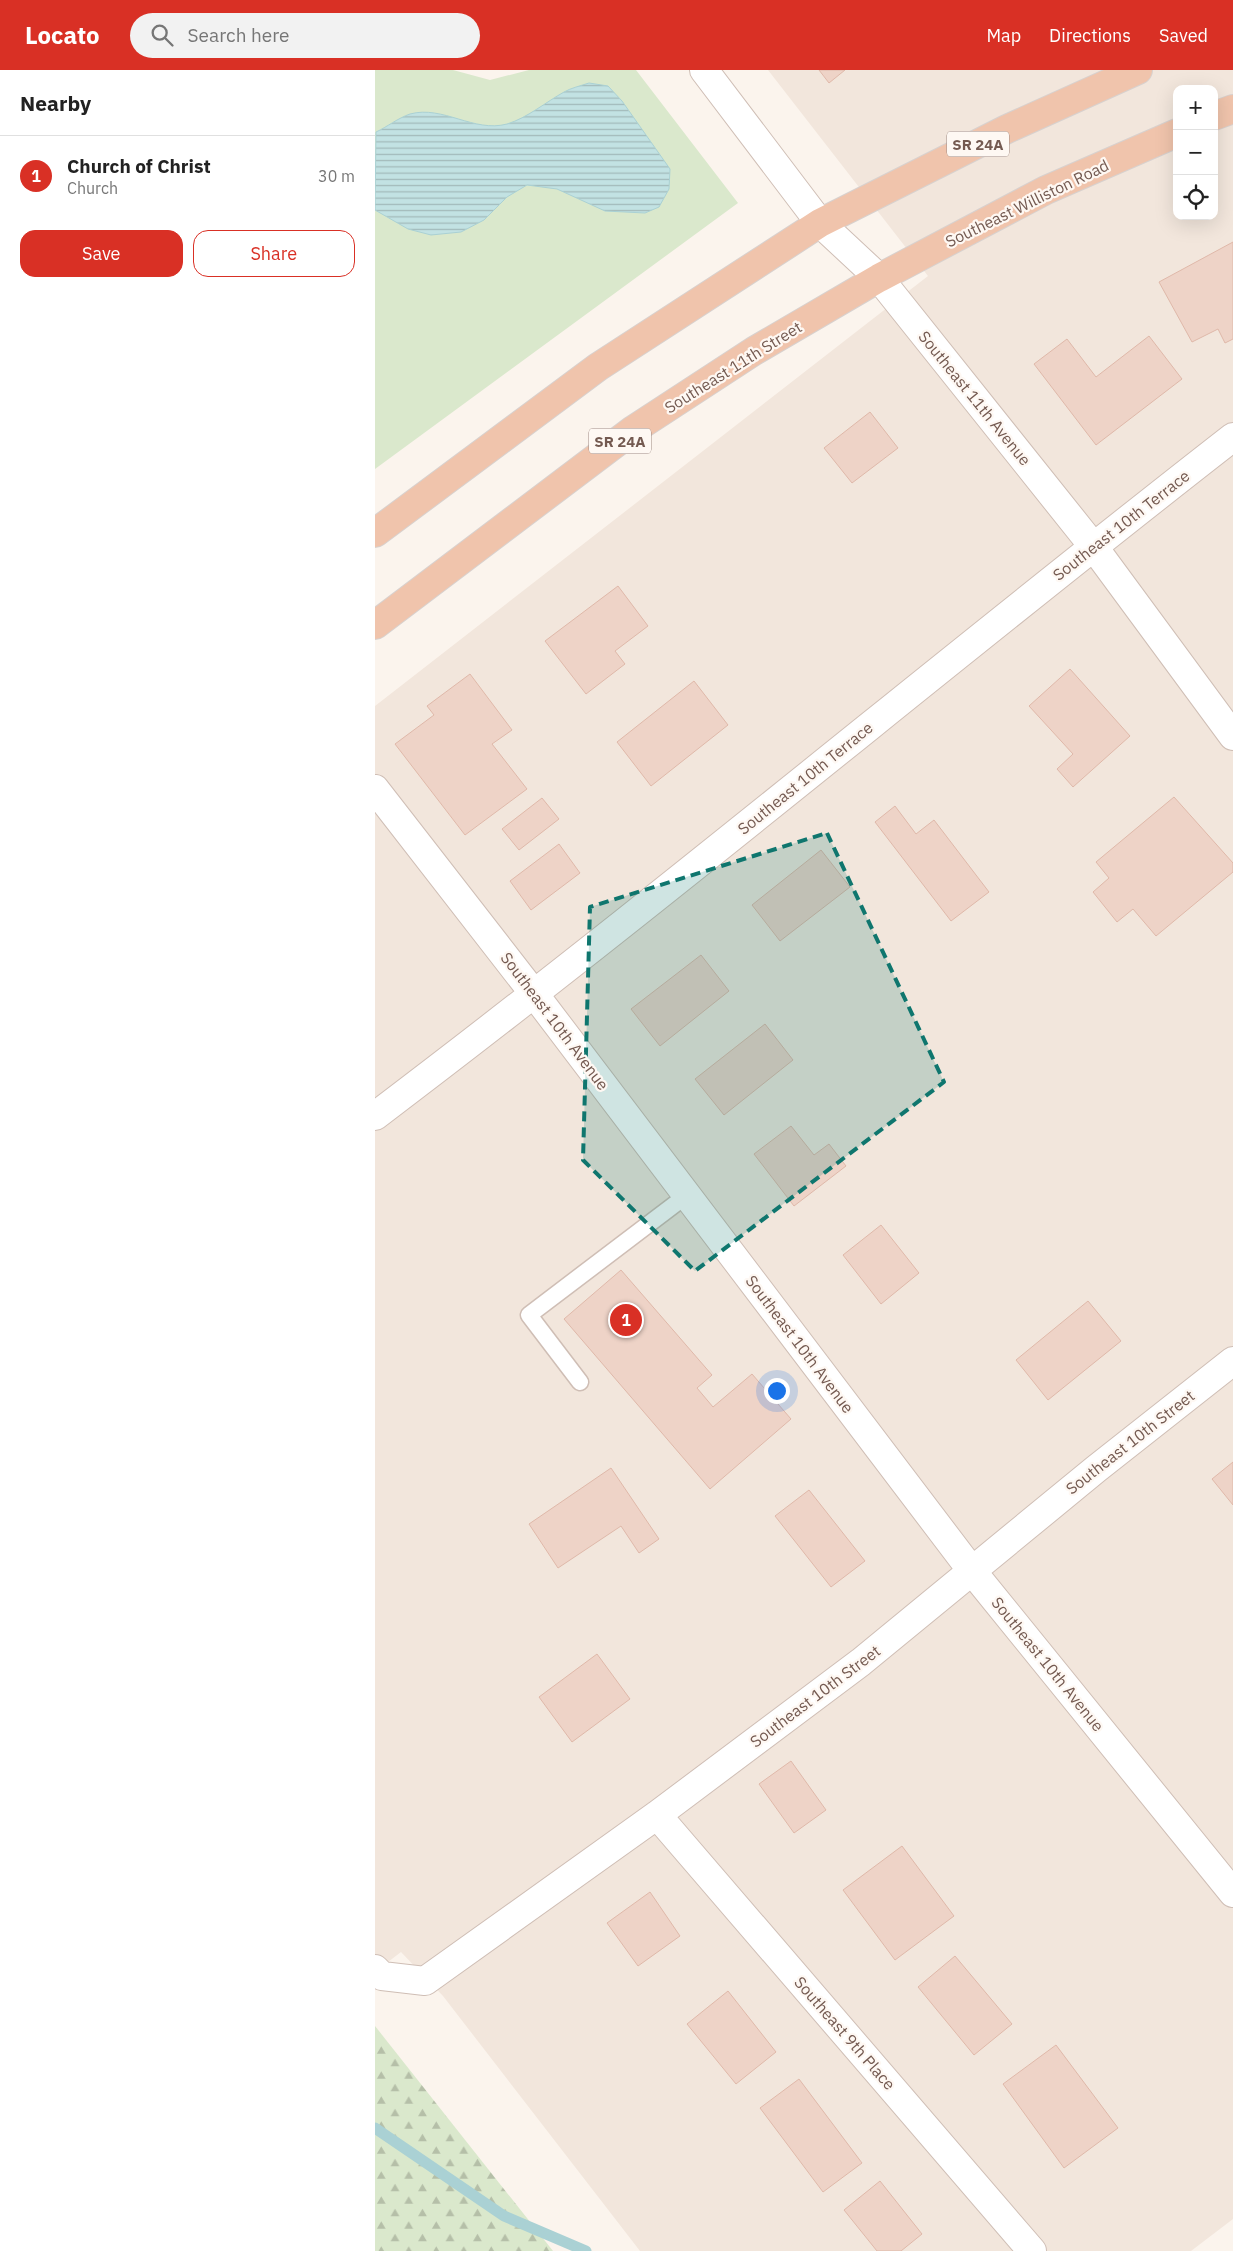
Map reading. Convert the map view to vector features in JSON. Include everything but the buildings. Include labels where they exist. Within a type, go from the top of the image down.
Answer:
[{"type":"highway","name":"SR 24A","points":[[375,533],[598,367],[820,223],[1007,129],[1138,70]]},
{"type":"highway","points":[[1218,115],[1233,109]]},
{"type":"highway","name":"Southeast Williston Road","points":[[879,278],[1046,190],[1173,135]]},
{"type":"highway","name":"Southeast 11th Street","points":[[375,625],[633,430],[754,351],[879,278]]},
{"type":"street","name":"Southeast 11th Avenue","points":[[704,70],[820,223],[879,278],[1093,546],[1233,736]]},
{"type":"street","name":"Southeast 10th Terrace","points":[[375,1116],[535,995],[1093,546],[1233,437]]},
{"type":"street","name":"Southeast 10th Avenue","points":[[375,789],[535,995],[972,1570],[1233,1892]]},
{"type":"street","name":"Southeast 10th Street","points":[[375,1969],[381,1976],[425,1981],[657,1815],[861,1662],[1095,1468],[1233,1361]]},
{"type":"street","name":"Southeast 9th Place","points":[[657,1815],[1032,2251]]},
{"type":"lane","points":[[580,1382],[529,1315],[687,1195]]},
{"type":"highlighted area","points":[[827,833],[944,1082],[695,1271],[583,1160],[590,907]]},
{"type":"shaded area","points":[[768,70],[1233,70],[1233,2219],[1191,2251],[640,2251],[443,1996],[401,1952],[375,1972],[375,706],[928,276]]},
{"type":"green space","points":[[375,70],[453,70],[490,80],[529,70],[636,70],[738,203],[375,469]]},
{"type":"green space","points":[[375,2026],[553,2251],[375,2251]]},
{"type":"water","points":[[589,83],[608,86],[622,101],[670,169],[669,189],[659,207],[645,213],[605,211],[557,189],[527,185],[507,197],[484,220],[461,232],[431,235],[408,229],[375,210],[376,132],[410,114],[422,112],[434,113],[483,125],[507,124],[529,114],[567,91]]},
{"type":"waterway","points":[[375,2128],[504,2216],[586,2251]]},
{"type":"place","name":"Church of Christ","points":[[626,1320]]}]
